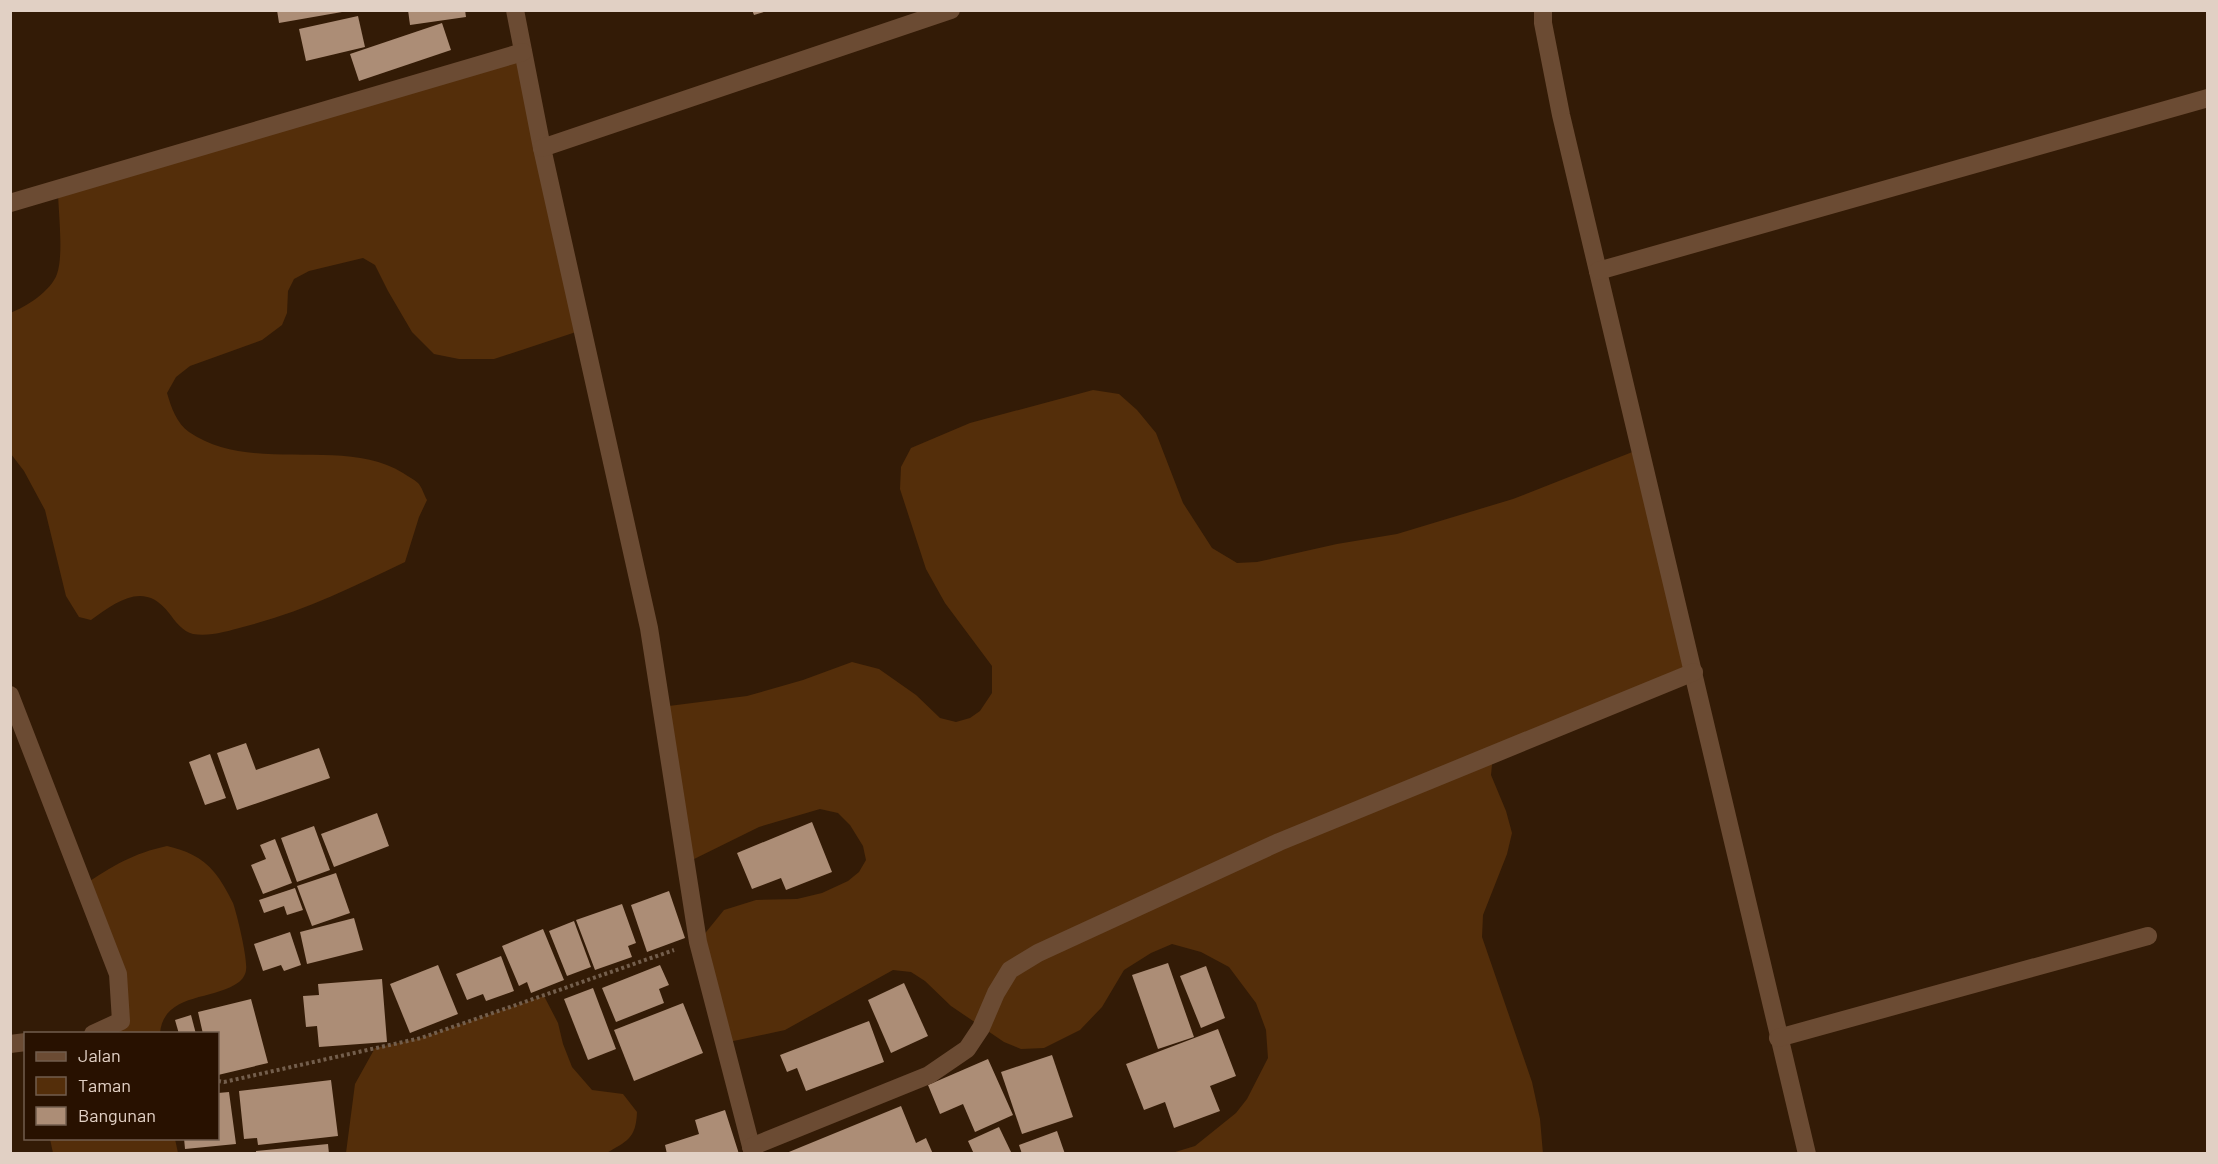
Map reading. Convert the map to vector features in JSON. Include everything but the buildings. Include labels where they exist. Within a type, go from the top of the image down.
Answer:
[{"type":"street","points":[[515,10],[542,148],[649,628],[698,942],[752,1150],[929,1075],[967,1049],[981,1028],[996,993],[1010,970],[1038,953],[1279,842],[1694,672]]},
{"type":"street","points":[[542,148],[951,10]]},
{"type":"street","points":[[1543,10],[1543,23],[1561,115],[1807,1154]]},
{"type":"street","points":[[10,203],[523,52]]},
{"type":"street","points":[[1598,270],[2208,98]]},
{"type":"street","points":[[10,695],[118,974],[121,1022],[98,1032]]},
{"type":"street","points":[[1779,1038],[2148,936]]},
{"type":"path","points":[[219,1081],[224,1082],[421,1038],[698,942]]},
{"type":"green space","points":[[523,52],[582,330],[494,359],[459,359],[434,354],[412,332],[375,265],[363,258],[309,271],[294,279],[288,291],[287,313],[282,325],[262,340],[190,366],[176,377],[167,393],[181,424],[189,432],[214,445],[268,454],[353,457],[379,462],[415,480],[427,500],[419,517],[405,562],[306,607],[265,621],[218,633],[199,635],[189,633],[159,603],[140,596],[120,601],[91,620],[79,617],[66,596],[45,510],[24,471],[11,454],[10,313],[37,298],[57,274],[60,244],[58,189]]},
{"type":"green space","points":[[1093,390],[1119,394],[1137,410],[1156,433],[1183,503],[1212,548],[1237,563],[1257,562],[1337,544],[1397,534],[1513,499],[1640,449],[1694,672],[1493,754],[1491,775],[1506,811],[1512,833],[1507,854],[1483,915],[1482,937],[1532,1082],[1540,1119],[1543,1154],[1172,1153],[1195,1146],[1236,1113],[1247,1099],[1268,1058],[1266,1030],[1256,1003],[1229,967],[1201,952],[1172,944],[1151,953],[1124,970],[1102,1007],[1080,1030],[1044,1048],[1021,1049],[1004,1042],[951,1006],[925,981],[911,972],[893,970],[785,1030],[724,1043],[698,942],[724,910],[756,900],[797,899],[822,893],[848,881],[859,872],[866,860],[863,846],[850,825],[838,813],[820,809],[759,827],[686,863],[661,707],[747,696],[803,680],[852,662],[879,669],[916,695],[940,718],[956,722],[970,718],[980,711],[992,693],[992,666],[945,603],[926,569],[900,489],[901,467],[911,448],[970,423]]},
{"type":"green space","points":[[167,846],[187,852],[199,858],[217,875],[233,903],[237,917],[246,965],[244,977],[229,988],[180,1004],[171,1010],[164,1020],[160,1032],[95,1032],[121,1021],[118,974],[84,885],[144,852]]},
{"type":"green space","points":[[544,996],[558,1023],[572,1067],[592,1090],[623,1094],[637,1112],[635,1128],[625,1142],[605,1154],[346,1153],[355,1084],[375,1048],[421,1038]]},
{"type":"green space","points":[[50,1140],[175,1140],[178,1153],[53,1153]]}]
